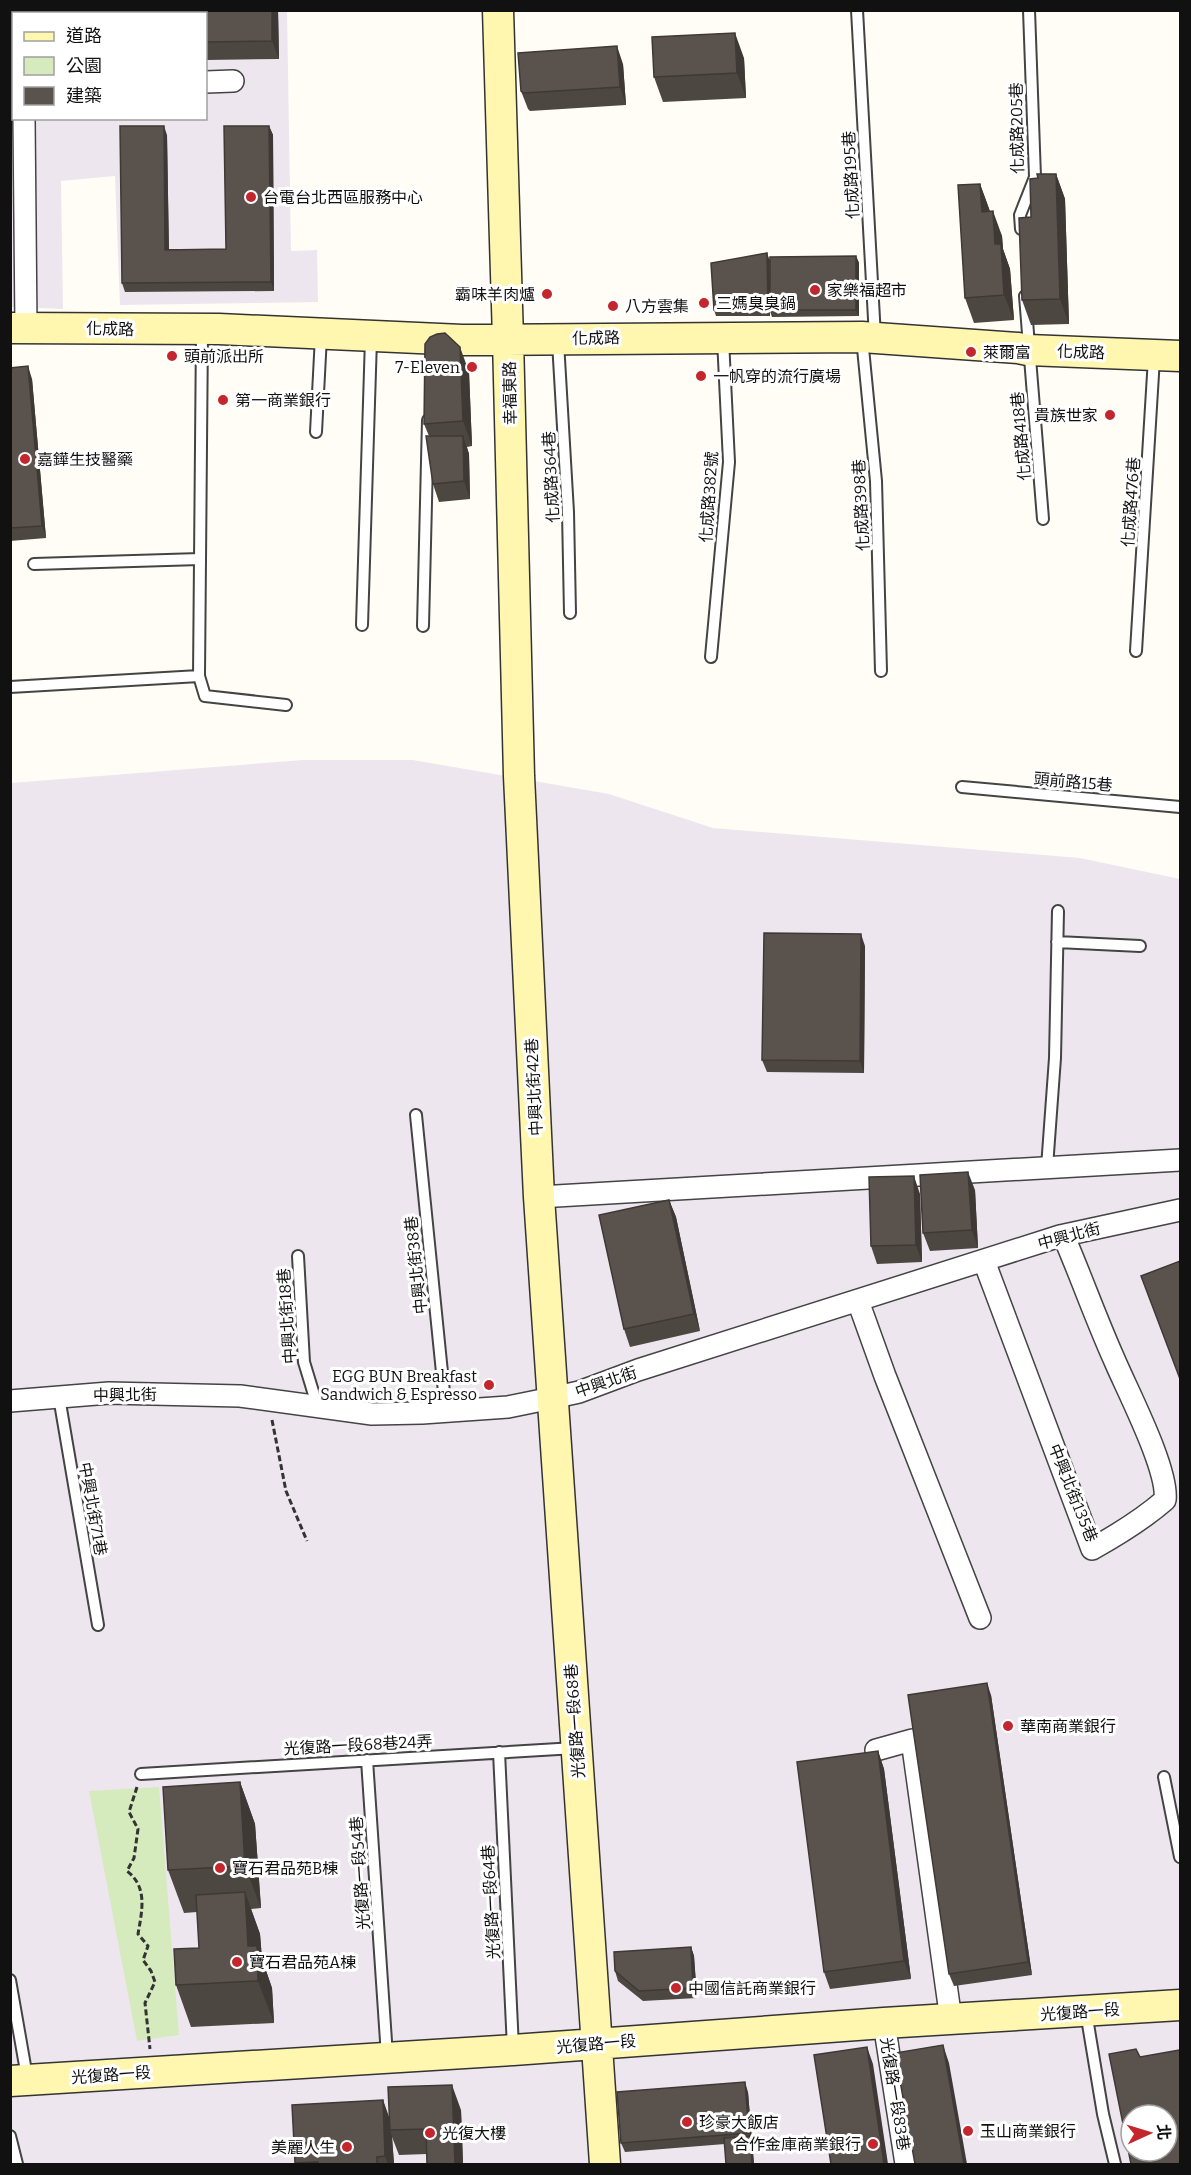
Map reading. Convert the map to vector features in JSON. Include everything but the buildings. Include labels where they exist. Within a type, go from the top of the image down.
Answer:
[{"type":"street","name":"幸福東路","points":[[498,10],[519,776]]},
{"type":"street","points":[[207,82],[233,81]]},
{"type":"street","points":[[18,328],[24,120]]},
{"type":"street","name":"化成路","points":[[18,328],[321,333],[371,336],[430,345],[508,339],[868,338],[1028,350],[1168,355]]},
{"type":"street","name":"中興北街42巷","points":[[519,776],[552,1398]]},
{"type":"street","points":[[540,1197],[1180,1160]]},
{"type":"street","name":"中興北街","points":[[10,1401],[109,1393],[240,1396],[372,1414],[446,1412],[507,1407],[579,1392],[638,1370],[1060,1236],[1180,1210]]},
{"type":"street","name":"中興北街135巷","points":[[984,1261],[1092,1549],[1130,1528],[1154,1510],[1165,1500],[1166,1493],[1154,1451],[1107,1344],[1067,1244],[1060,1236]]},
{"type":"street","points":[[858,1301],[980,1618]]},
{"type":"street","name":"光復路一段68巷","points":[[552,1398],[605,2164]]},
{"type":"street","points":[[876,1750],[912,1740],[951,2020]]},
{"type":"street","name":"光復路一段","points":[[19,2081],[1180,2005]]},
{"type":"street","name":"光復路一段83巷","points":[[884,2023],[906,2164]]},
{"type":"lane","name":"化成路195巷","points":[[857,10],[868,338]]},
{"type":"lane","name":"化成路205巷","points":[[1022,237],[1020,215],[1035,177],[1029,10]]},
{"type":"lane","points":[[1024,282],[1028,350]]},
{"type":"lane","points":[[202,330],[199,676],[205,696],[286,705]]},
{"type":"lane","points":[[316,432],[321,333]]},
{"type":"lane","points":[[362,625],[371,336]]},
{"type":"lane","name":"化成路382號","points":[[711,657],[729,462],[723,338]]},
{"type":"lane","name":"化成路398巷","points":[[868,338],[876,480],[881,671]]},
{"type":"lane","name":"化成路364巷","points":[[558,339],[568,512],[570,613]]},
{"type":"lane","name":"化成路418巷","points":[[1028,350],[1043,519]]},
{"type":"lane","name":"化成路476巷","points":[[1136,651],[1168,355]]},
{"type":"lane","points":[[423,626],[428,411]]},
{"type":"lane","points":[[34,564],[200,559]]},
{"type":"lane","points":[[10,687],[199,676]]},
{"type":"lane","name":"頭前路15巷","points":[[962,787],[1180,807]]},
{"type":"lane","points":[[1047,1167],[1055,1058],[1058,911]]},
{"type":"lane","points":[[1057,942],[1140,946]]},
{"type":"lane","name":"中興北街38巷","points":[[416,1114],[446,1412]]},
{"type":"lane","name":"中興北街18巷","points":[[298,1256],[304,1362],[318,1408]]},
{"type":"lane","name":"中興北街71巷","points":[[59,1397],[98,1625]]},
{"type":"lane","name":"光復路一段68巷24弄","points":[[141,1774],[578,1748]]},
{"type":"lane","name":"光復路一段64巷","points":[[499,1752],[513,2050]]},
{"type":"lane","name":"光復路一段54巷","points":[[367,1760],[387,2057]]},
{"type":"lane","points":[[1164,1777],[1180,1857]]},
{"type":"lane","points":[[10,1980],[19,2081]]},
{"type":"lane","points":[[1086,2011],[1103,2114],[1115,2164]]},
{"type":"lane","points":[[10,2136],[17,2164]]},
{"type":"path","points":[[268,1400],[286,1491],[307,1541]]},
{"type":"path","points":[[141,1774],[129,1812],[138,1829],[134,1858],[127,1871],[136,1878],[142,1895],[138,1934],[148,1946],[143,1960],[155,1982],[145,2003],[150,2049]]},
{"type":"shaded area","points":[[11,11],[287,11],[291,251],[317,250],[318,302],[120,305],[115,176],[61,181],[63,309],[11,307]]},
{"type":"shaded area","points":[[303,760],[413,760],[609,794],[713,828],[1080,858],[1180,879],[1180,2164],[11,2164],[11,783]]},
{"type":"green space","points":[[159,1787],[179,2035],[137,2041],[89,1791]]},
{"type":"place","name":"台電台北西區服務中心","points":[[251,197]]},
{"type":"place","name":"家樂福超市","points":[[815,290]]},
{"type":"place","name":"霸味羊肉爐","points":[[547,294]]},
{"type":"place","name":"三媽臭臭鍋","points":[[704,303]]},
{"type":"place","name":"八方雲集","points":[[613,306]]},
{"type":"place","name":"萊爾富","points":[[971,352]]},
{"type":"place","name":"頭前派出所","points":[[172,356]]},
{"type":"place","name":"7-Eleven","points":[[472,367]]},
{"type":"place","name":"一帆穿的流行廣場","points":[[701,376]]},
{"type":"place","name":"第一商業銀行","points":[[223,400]]},
{"type":"place","name":"貴族世家","points":[[1110,415]]},
{"type":"place","name":"嘉鏵生技醫藥","points":[[25,459]]},
{"type":"place","name":"EGG BUN Breakfast Sandwich & Espresso","points":[[489,1385]]},
{"type":"place","name":"華南商業銀行","points":[[1008,1726]]},
{"type":"place","name":"寶石君品苑B棟","points":[[220,1868]]},
{"type":"place","name":"寶石君品苑A棟","points":[[237,1962]]},
{"type":"place","name":"中國信託商業銀行","points":[[676,1988]]},
{"type":"place","name":"珍豪大飯店","points":[[687,2122]]},
{"type":"place","name":"玉山商業銀行","points":[[968,2131]]},
{"type":"place","name":"光復大樓","points":[[430,2133]]},
{"type":"place","name":"合作金庫商業銀行","points":[[873,2144]]},
{"type":"place","name":"美麗人生","points":[[347,2147]]}]
